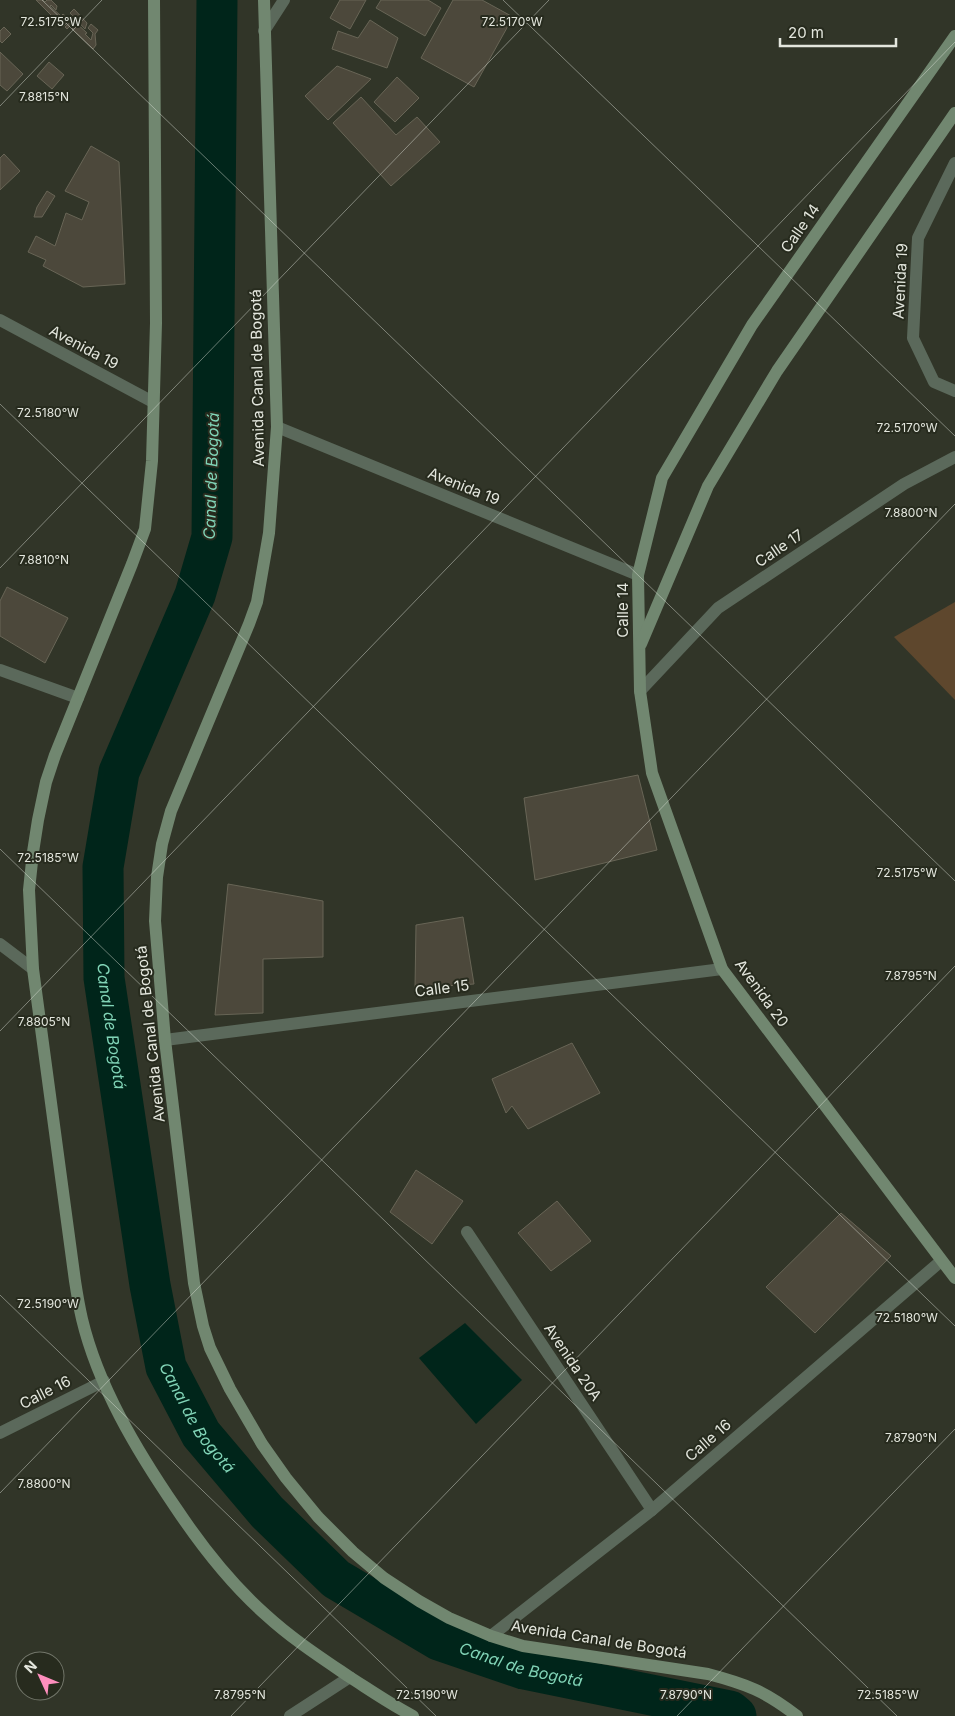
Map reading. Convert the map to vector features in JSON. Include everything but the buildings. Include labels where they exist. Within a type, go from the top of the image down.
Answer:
[{"type":"main road","points":[[154,0],[156,322],[152,461],[145,529],[46,782],[33,852],[29,890],[33,969],[75,1281],[82,1320],[104,1381],[121,1419],[147,1466],[203,1548],[238,1588],[267,1616],[299,1642],[391,1705],[413,1716]]},
{"type":"main road","name":"Avenida Canal de Bogotá","points":[[264,0],[277,427],[269,534],[257,602],[171,811],[162,844],[157,877],[155,921],[165,1040],[194,1283],[203,1326],[230,1389],[262,1444],[286,1478],[318,1517],[352,1552],[384,1578],[434,1610],[491,1636],[538,1649],[708,1674],[752,1687],[778,1701],[797,1716]]},
{"type":"main road","name":"Calle 14","points":[[638,650],[638,575],[662,478],[752,325],[955,36]]},
{"type":"main road","name":"Calle 14","points":[[638,650],[708,486],[777,371],[955,113]]},
{"type":"main road","name":"Avenida 20","points":[[638,650],[640,691],[652,773],[722,969],[955,1278]]},
{"type":"street","points":[[264,31],[284,0]]},
{"type":"street","name":"Avenida 19","points":[[955,164],[918,238],[913,338],[934,382],[955,391]]},
{"type":"street","name":"Avenida 19","points":[[0,320],[153,402]]},
{"type":"street","name":"Avenida 19","points":[[277,427],[638,575]]},
{"type":"street","name":"Calle 17","points":[[640,691],[718,608],[904,484],[955,456]]},
{"type":"street","points":[[0,670],[78,698]]},
{"type":"street","points":[[0,944],[33,969]]},
{"type":"street","name":"Calle 15","points":[[165,1040],[722,969]]},
{"type":"street","name":"Avenida 20A","points":[[467,1232],[652,1510]]},
{"type":"street","name":"Calle 16","points":[[491,1636],[652,1510],[941,1261]]},
{"type":"street","name":"Calle 16","points":[[0,1433],[104,1381]]},
{"type":"street","points":[[290,1716],[350,1678]]},
{"type":"shaded area","points":[[955,602],[955,700],[894,637]]},
{"type":"shaded area","points":[[465,1323],[522,1380],[476,1424],[419,1358]]},
{"type":"waterway","name":"Canal de Bogotá","points":[[217,0],[212,537],[195,595],[119,772],[103,867],[104,978],[150,1285],[166,1367],[201,1434],[267,1512],[336,1579],[439,1640],[524,1669],[730,1711],[736,1716]]}]
